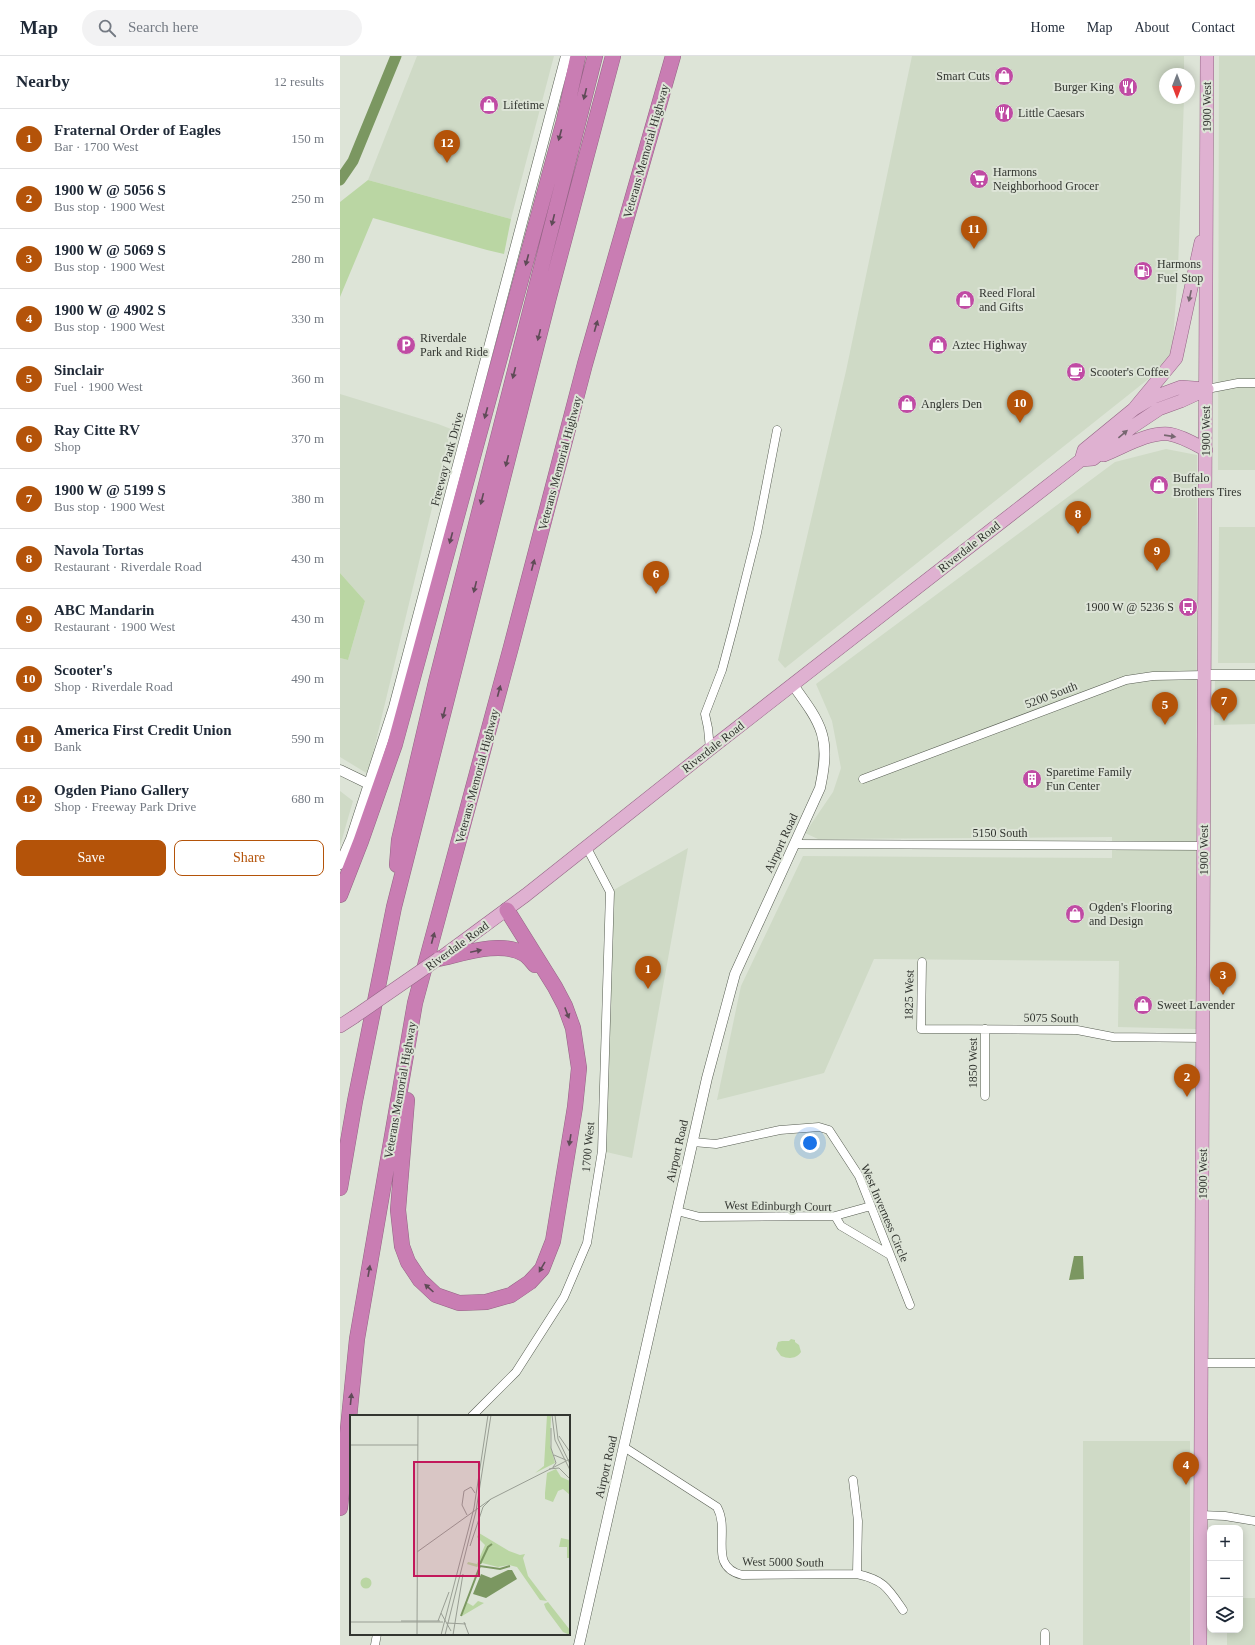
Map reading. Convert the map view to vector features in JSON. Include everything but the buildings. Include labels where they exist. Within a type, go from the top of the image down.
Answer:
[{"type":"highway","points":[[340,895],[361,841],[394,744],[517,298],[564,121],[578,56]]},
{"type":"highway","points":[[394,907],[399,840],[435,689],[595,56]]},
{"type":"highway","points":[[340,1188],[358,1085],[394,907],[549,297],[613,56]]},
{"type":"highway","name":"Veterans Memorial Highway","points":[[340,1508],[357,1339],[415,1003],[501,685],[583,372],[674,56]]},
{"type":"highway","points":[[415,1003],[398,1210],[402,1246],[408,1262],[420,1280],[436,1294],[459,1303],[486,1302],[511,1295],[530,1282],[542,1268],[553,1241],[575,1107],[579,1068],[573,1028],[565,1006],[507,910]]},
{"type":"highway","points":[[438,959],[493,948],[512,950],[524,954],[548,978]]},
{"type":"main road","name":"1900 West","points":[[1200,1645],[1205,846],[1207,56]]},
{"type":"main road","points":[[1134,409],[1176,358],[1207,217]]},
{"type":"main road","name":"Riverdale Road","points":[[1087,460],[1084,450],[1134,409],[1154,397],[1181,387],[1207,389]]},
{"type":"main road","name":"Riverdale Road","points":[[340,1026],[507,910],[710,749],[1087,460],[1159,409],[1181,402],[1207,389]]},
{"type":"main road","points":[[1087,460],[1150,436],[1169,434],[1186,440],[1206,450]]},
{"type":"street","name":"Freeway Park Drive","points":[[340,864],[351,838],[394,707],[566,56]]},
{"type":"street","points":[[1207,389],[1238,383],[1255,384]]},
{"type":"street","points":[[710,749],[705,714],[722,670],[736,618],[757,533],[777,430]]},
{"type":"street","name":"5200 South","points":[[863,779],[1126,680],[1153,676],[1255,675]]},
{"type":"street","name":"Airport Road","points":[[579,1645],[707,1078],[735,974],[820,788],[825,765],[825,743],[820,724],[793,685]]},
{"type":"street","points":[[340,770],[369,784]]},
{"type":"street","name":"5150 South","points":[[795,844],[1205,846]]},
{"type":"street","name":"1700 West","points":[[473,1415],[516,1372],[564,1297],[587,1243],[602,1151],[610,892],[587,848]]},
{"type":"street","name":"1825 West","points":[[921,1029],[922,962]]},
{"type":"street","name":"5075 South","points":[[921,1029],[1077,1030],[1113,1037],[1204,1038]]},
{"type":"street","name":"1850 West","points":[[985,1029],[985,1096]]},
{"type":"street","name":"West Inverness Circle","points":[[693,1142],[716,1144],[787,1129],[819,1127],[829,1130],[859,1176],[910,1305]]},
{"type":"street","points":[[835,1216],[871,1206]]},
{"type":"street","name":"West Edinburgh Court","points":[[677,1211],[700,1217],[835,1216],[841,1226],[890,1255]]},
{"type":"street","points":[[1202,1363],[1255,1363]]},
{"type":"street","name":"West 5000 South","points":[[624,1447],[718,1507],[723,1523],[722,1555],[725,1564],[732,1572],[742,1575],[857,1574],[874,1578],[890,1590],[903,1610]]},
{"type":"street","points":[[853,1480],[858,1521],[857,1574]]},
{"type":"street","points":[[1201,1515],[1225,1516],[1255,1521]]},
{"type":"street","points":[[1045,1633],[1045,1645]]},
{"type":"street","points":[[375,1645],[376,1635]]},
{"type":"shaded area","points":[[417,56],[554,56],[511,219],[368,180]]},
{"type":"shaded area","points":[[912,56],[1184,56],[1184,68],[1159,68],[1159,104],[1184,104],[1178,269],[1173,341],[1169,357],[1156,373],[785,668],[778,660],[846,371]]},
{"type":"shaded area","points":[[1219,56],[1255,56],[1255,470],[1218,470]]},
{"type":"shaded area","points":[[368,180],[511,219],[504,254],[373,218],[340,297],[340,202]]},
{"type":"shaded area","points":[[340,394],[451,429],[368,774],[340,757],[340,658],[348,660],[365,601],[340,573]]},
{"type":"shaded area","points":[[1166,449],[1197,455],[1196,1029],[1118,1027],[1119,961],[874,959],[824,1073],[717,1100],[741,986],[803,856],[1112,858],[1112,837],[818,839],[805,833],[833,792],[841,768],[832,721],[816,684],[1115,462]]},
{"type":"shaded area","points":[[1219,527],[1255,527],[1255,663],[1218,663]]},
{"type":"shaded area","points":[[340,573],[365,601],[348,660],[340,658]]},
{"type":"shaded area","points":[[1215,681],[1255,681],[1255,724],[1214,725]]},
{"type":"shaded area","points":[[340,791],[353,801],[340,846]]},
{"type":"shaded area","points":[[688,848],[632,1158],[602,1151],[610,892]]},
{"type":"shaded area","points":[[1074,1256],[1083,1256],[1084,1279],[1069,1280]]},
{"type":"shaded area","points":[[791,1339],[795,1340],[795,1342],[799,1345],[801,1352],[792,1358],[781,1356],[776,1349],[778,1342],[789,1341]]},
{"type":"shaded area","points":[[1083,1441],[1190,1441],[1190,1645],[1083,1645]]},
{"type":"shaded area","points":[[1243,1598],[1255,1598],[1255,1645],[1227,1645],[1227,1633],[1243,1633]]},
{"type":"waterway","points":[[340,180],[353,161],[396,56]]},
{"type":"place","name":"Smart Cuts","points":[[1004,76]]},
{"type":"place","name":"Burger King","points":[[1128,87]]},
{"type":"place","name":"Lifetime","points":[[489,105]]},
{"type":"place","name":"Little Caesars","points":[[1004,113]]},
{"type":"place","name":"Ogden Piano Gallery","points":[[447,163]]},
{"type":"place","name":"Harmons Neighborhood Grocer","points":[[979,179]]},
{"type":"place","name":"America First Credit Union","points":[[974,249]]},
{"type":"place","name":"Harmons Fuel Stop","points":[[1143,271]]},
{"type":"place","name":"Reed Floral and Gifts","points":[[965,300]]},
{"type":"place","name":"Riverdale Park and Ride","points":[[406,345]]},
{"type":"place","name":"Aztec Highway","points":[[938,345]]},
{"type":"place","name":"Scooter's Coffee","points":[[1076,372]]},
{"type":"place","name":"Anglers Den","points":[[907,404]]},
{"type":"place","name":"Scooter's","points":[[1020,423]]},
{"type":"place","name":"Buffalo Brothers Tires","points":[[1159,485]]},
{"type":"place","name":"Navola Tortas","points":[[1078,534]]},
{"type":"place","name":"ABC Mandarin","points":[[1157,571]]},
{"type":"place","name":"Ray Citte RV","points":[[656,594]]},
{"type":"place","name":"1900 W @ 5236 S","points":[[1188,607]]},
{"type":"place","name":"1900 W @ 5199 S","points":[[1224,721]]},
{"type":"place","name":"Sinclair","points":[[1165,725]]},
{"type":"place","name":"Sparetime Family Fun Center","points":[[1032,779]]},
{"type":"place","name":"Ogden's Flooring and Design","points":[[1075,914]]},
{"type":"place","name":"Fraternal Order of Eagles","points":[[648,989]]},
{"type":"place","name":"1900 W @ 5069 S","points":[[1223,995]]},
{"type":"place","name":"Sweet Lavender","points":[[1143,1005]]},
{"type":"place","name":"1900 W @ 5056 S","points":[[1187,1097]]},
{"type":"place","name":"1900 W @ 4902 S","points":[[1186,1485]]}]
